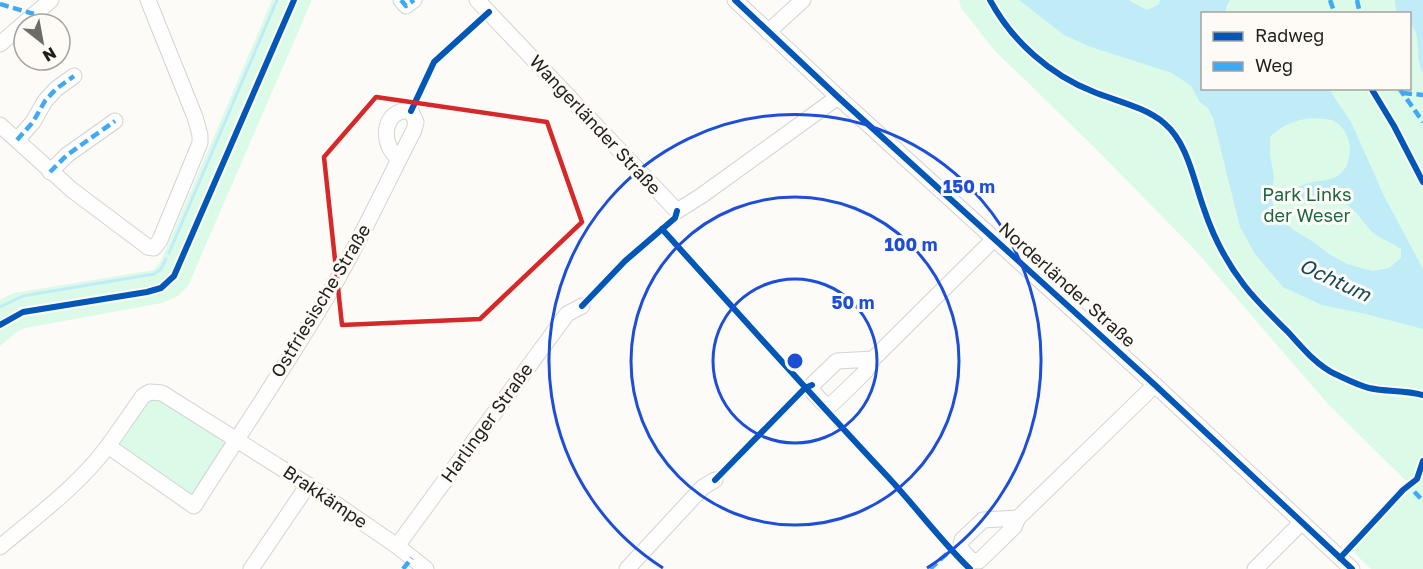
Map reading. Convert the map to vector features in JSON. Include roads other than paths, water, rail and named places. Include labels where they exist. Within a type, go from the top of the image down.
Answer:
[{"type":"street","points":[[0,44],[51,0]]},
{"type":"street","points":[[0,125],[50,172],[141,242],[153,248],[160,240],[200,143],[200,135],[148,0]]},
{"type":"street","points":[[401,0],[406,6],[414,0]]},
{"type":"street","name":"Wangerländer Straße","points":[[477,0],[676,211],[720,183],[838,98]]},
{"type":"street","name":"Norderländer Straße","points":[[735,0],[838,98],[1155,385],[1352,569]]},
{"type":"street","points":[[768,32],[803,0]]},
{"type":"street","points":[[17,141],[33,122],[45,101],[74,76]]},
{"type":"street","points":[[50,172],[67,154],[115,122]]},
{"type":"street","name":"Ostfriesische Straße","points":[[237,438],[333,286],[399,159]]},
{"type":"street","points":[[873,358],[994,239]]},
{"type":"street","name":"Harlinger Straße","points":[[397,546],[567,314],[582,306]]},
{"type":"street","points":[[1018,518],[1155,385]]},
{"type":"street","name":"Brakkämpe","points":[[108,446],[138,400],[156,391],[169,396],[237,438],[397,546],[408,563],[426,569]]},
{"type":"street","points":[[0,546],[60,498],[84,475],[108,446],[194,506],[237,438]]},
{"type":"street","points":[[627,569],[703,487],[715,480]]},
{"type":"street","points":[[251,569],[308,485]]},
{"type":"street","points":[[1255,569],[1302,522]]},
{"type":"water","name":"Ochtum","points":[[1019,0],[1128,0],[1147,10],[1159,4],[1160,0],[1230,0],[1225,12],[1201,12],[1201,90],[1330,90],[1352,124],[1384,196],[1423,269],[1423,329],[1322,305],[1283,287],[1255,254],[1240,227],[1213,118],[1191,86],[1172,73],[1088,46],[1064,35]],"holes":[[[1310,118],[1334,121],[1345,131],[1350,146],[1348,162],[1339,175],[1299,187],[1297,195],[1305,204],[1333,201],[1347,205],[1376,235],[1401,249],[1401,258],[1389,268],[1373,271],[1347,264],[1292,229],[1274,213],[1272,195],[1274,175],[1270,156],[1270,137],[1288,124]]]},
{"type":"water","points":[[1395,0],[1423,0],[1423,73],[1420,67],[1416,35],[1411,25],[1411,12],[1396,11]]},
{"type":"waterway","points":[[169,253],[277,0]]},
{"type":"waterway","points":[[0,307],[23,296],[154,274],[161,269],[166,259]]},
{"type":"park label","name":"Park Links der Weser","points":[[1307,205]]}]
